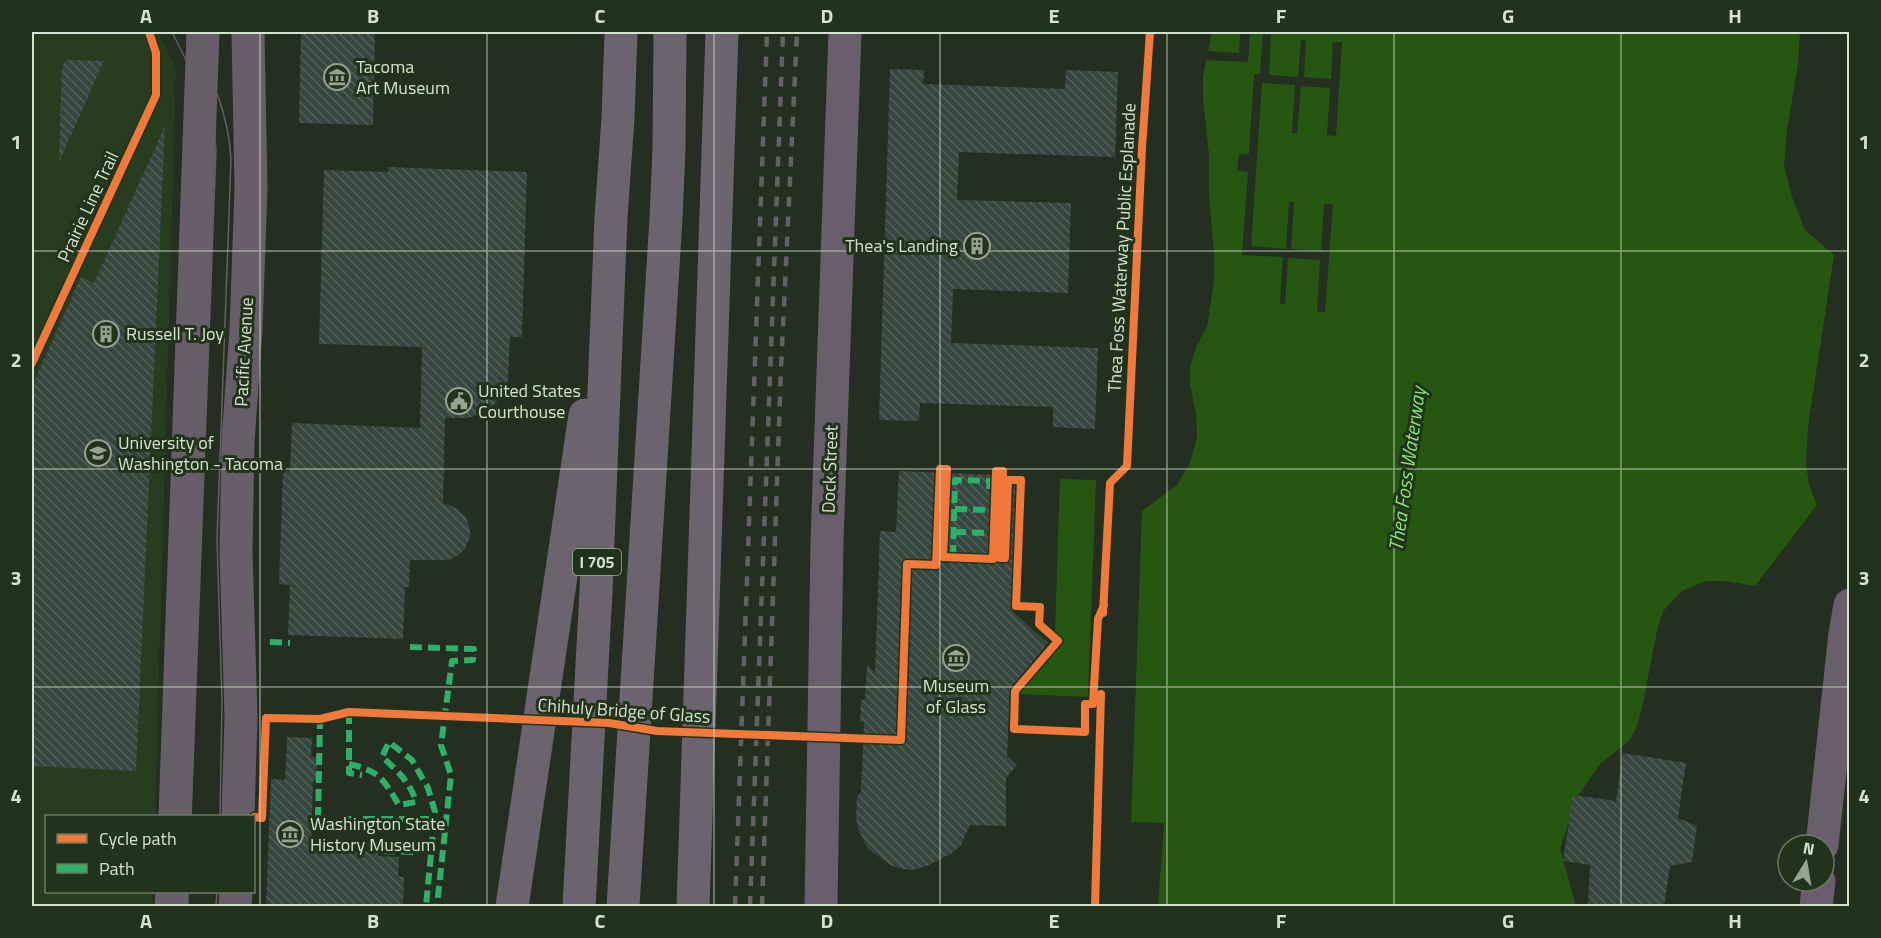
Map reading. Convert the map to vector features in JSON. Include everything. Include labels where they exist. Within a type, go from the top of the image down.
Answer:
[{"type":"highway","name":"I 705","points":[[579,906],[596,591],[621,32]]},
{"type":"highway","points":[[665,32],[670,78]]},
{"type":"highway","points":[[623,906],[666,218],[670,32]]},
{"type":"highway","points":[[693,906],[722,32]]},
{"type":"highway","points":[[512,906],[591,377],[612,218]]},
{"type":"highway","points":[[671,906],[711,342]]},
{"type":"main road","points":[[175,815],[203,32]]},
{"type":"main road","name":"Pacific Avenue","points":[[238,815],[241,717],[236,551],[238,441],[246,330],[251,189],[246,32]]},
{"type":"street","name":"Dock Street","points":[[821,906],[827,530],[845,32]]},
{"type":"street","points":[[1823,833],[1850,605]]},
{"type":"shaded area","name":"University of Washington - Tacoma","points":[[32,32],[158,32],[176,69],[155,815],[45,815],[45,893],[152,893],[152,906],[32,906]]},
{"type":"water","name":"Thea Foss Waterway","points":[[1212,32],[1800,32],[1784,166],[1791,194],[1805,230],[1834,255],[1808,426],[1806,462],[1809,486],[1817,505],[1755,586],[1725,581],[1706,581],[1682,591],[1664,610],[1658,626],[1636,728],[1629,741],[1600,764],[1576,799],[1560,849],[1576,906],[1158,906],[1164,823],[1131,822],[1142,511],[1177,485],[1190,463],[1197,437],[1190,367],[1196,347],[1207,327],[1214,280],[1209,154],[1203,101],[1203,77]]},
{"type":"water","points":[[1060,479],[1096,480],[1088,697],[1017,694],[1064,640],[1055,631]]},
{"type":"pier","points":[[1240,32],[1250,32],[1248,62],[1204,60],[1206,51],[1239,53]]},
{"type":"pier","points":[[1263,32],[1271,32],[1269,75],[1298,77],[1301,40],[1306,40],[1304,77],[1331,79],[1333,42],[1342,42],[1336,136],[1327,135],[1330,88],[1301,86],[1297,133],[1292,133],[1295,85],[1262,83],[1251,246],[1286,249],[1289,202],[1294,202],[1291,249],[1321,251],[1324,204],[1333,204],[1325,312],[1317,312],[1320,260],[1288,258],[1285,304],[1280,304],[1283,257],[1242,255],[1248,172],[1237,171],[1239,154],[1249,154],[1254,74],[1260,74]]},
{"type":"building","name":"Tacoma Art Museum","points":[[301,32],[375,32],[373,125],[299,123]]},
{"type":"building","points":[[68,60],[104,61],[59,162],[62,65]]},
{"type":"building","name":"Thea's Landing","points":[[890,69],[924,70],[923,84],[1065,89],[1066,70],[1118,72],[1115,157],[959,152],[957,200],[1071,203],[1068,293],[953,289],[951,343],[1098,348],[1095,429],[1053,427],[1053,407],[920,403],[919,421],[879,420]]},
{"type":"building","points":[[165,126],[136,771],[32,766],[32,386],[81,277],[94,283]]},
{"type":"building","name":"United States Courthouse","points":[[388,167],[527,172],[522,337],[510,337],[508,380],[494,405],[468,418],[445,418],[443,503],[456,508],[466,517],[470,538],[464,550],[449,560],[410,560],[409,587],[405,587],[403,639],[288,635],[290,585],[279,584],[283,471],[290,471],[292,423],[420,428],[422,347],[319,344],[324,170],[388,172]]},
{"type":"building","name":"Museum of Glass","points":[[899,471],[1019,476],[1013,612],[1048,643],[1010,689],[1007,756],[1017,765],[1006,778],[1006,826],[970,825],[961,845],[952,853],[927,866],[912,870],[892,866],[868,849],[858,829],[856,817],[857,797],[861,792],[864,722],[860,722],[861,700],[865,700],[867,664],[875,673],[880,531],[896,532]]},
{"type":"building","name":"Washington State History Museum","points":[[287,737],[312,738],[311,757],[317,757],[316,780],[313,781],[311,849],[378,852],[378,856],[399,857],[398,876],[404,877],[403,906],[266,906],[271,779],[285,780]]},
{"type":"building","points":[[1623,753],[1686,763],[1678,818],[1697,826],[1692,862],[1670,866],[1664,906],[1588,905],[1590,865],[1563,861],[1573,795],[1616,801]]},
{"type":"tram line","points":[[172,32],[200,88],[213,127],[216,149],[191,815]]},
{"type":"tram line","points":[[189,32],[217,94],[227,126],[231,160],[217,539],[222,701],[220,815]]},
{"type":"tram line","points":[[188,893],[188,906]]},
{"type":"tram line","points":[[216,906],[217,893]]},
{"type":"railway","points":[[735,906],[767,32]]},
{"type":"railway","points":[[750,906],[783,32]]},
{"type":"railway","points":[[762,906],[781,369],[797,32]]},
{"type":"marked path","points":[[953,557],[955,480],[990,481],[989,492]]},
{"type":"marked path","points":[[955,509],[989,510]]},
{"type":"marked path","points":[[954,532],[988,533]]},
{"type":"marked path","points":[[270,642],[290,643]]},
{"type":"marked path","points":[[410,647],[474,649],[473,660],[452,661],[441,745],[451,775],[437,906]]},
{"type":"marked path","points":[[349,712],[349,773],[362,775]]},
{"type":"marked path","points":[[318,819],[320,719]]},
{"type":"marked path","points":[[349,764],[368,770],[380,777],[399,805],[416,802],[407,782],[382,757],[389,742],[412,760],[428,788],[435,812],[426,906]]},
{"type":"marked path","points":[[345,819],[434,819]]},
{"type":"marked path","points":[[383,851],[413,852]]},
{"type":"cycle path","name":"Prairie Line Trail","points":[[32,363],[156,95],[156,53],[149,32]]},
{"type":"cycle path","name":"Thea Foss Waterway Public Esplanade","points":[[1103,613],[1110,483],[1127,466],[1142,148],[1150,32]]},
{"type":"cycle path","name":"Chihuly Bridge of Glass","points":[[255,817],[262,818],[266,718],[320,719],[349,712],[609,723],[657,731],[901,740],[907,564],[936,565],[940,469],[947,469],[943,557],[993,559],[996,471],[1003,471],[1000,558],[1005,558],[1008,480],[1021,480],[1016,606],[1040,607],[1039,624],[1058,641],[1015,691],[1014,729],[1085,732],[1085,704],[1093,704],[1098,619],[1104,605]]},
{"type":"cycle path","points":[[1095,906],[1101,694]]},
{"type":"place","name":"Tacoma Art Museum","points":[[337,77]]},
{"type":"place","name":"Thea's Landing","points":[[977,246]]},
{"type":"place","name":"Russell T. Joy","points":[[106,334]]},
{"type":"place","name":"United States Courthouse","points":[[459,401]]},
{"type":"place","name":"University of Washington - Tacoma","points":[[98,453]]},
{"type":"place","name":"Museum of Glass","points":[[956,658]]},
{"type":"place","name":"Washington State History Museum","points":[[290,834]]}]
